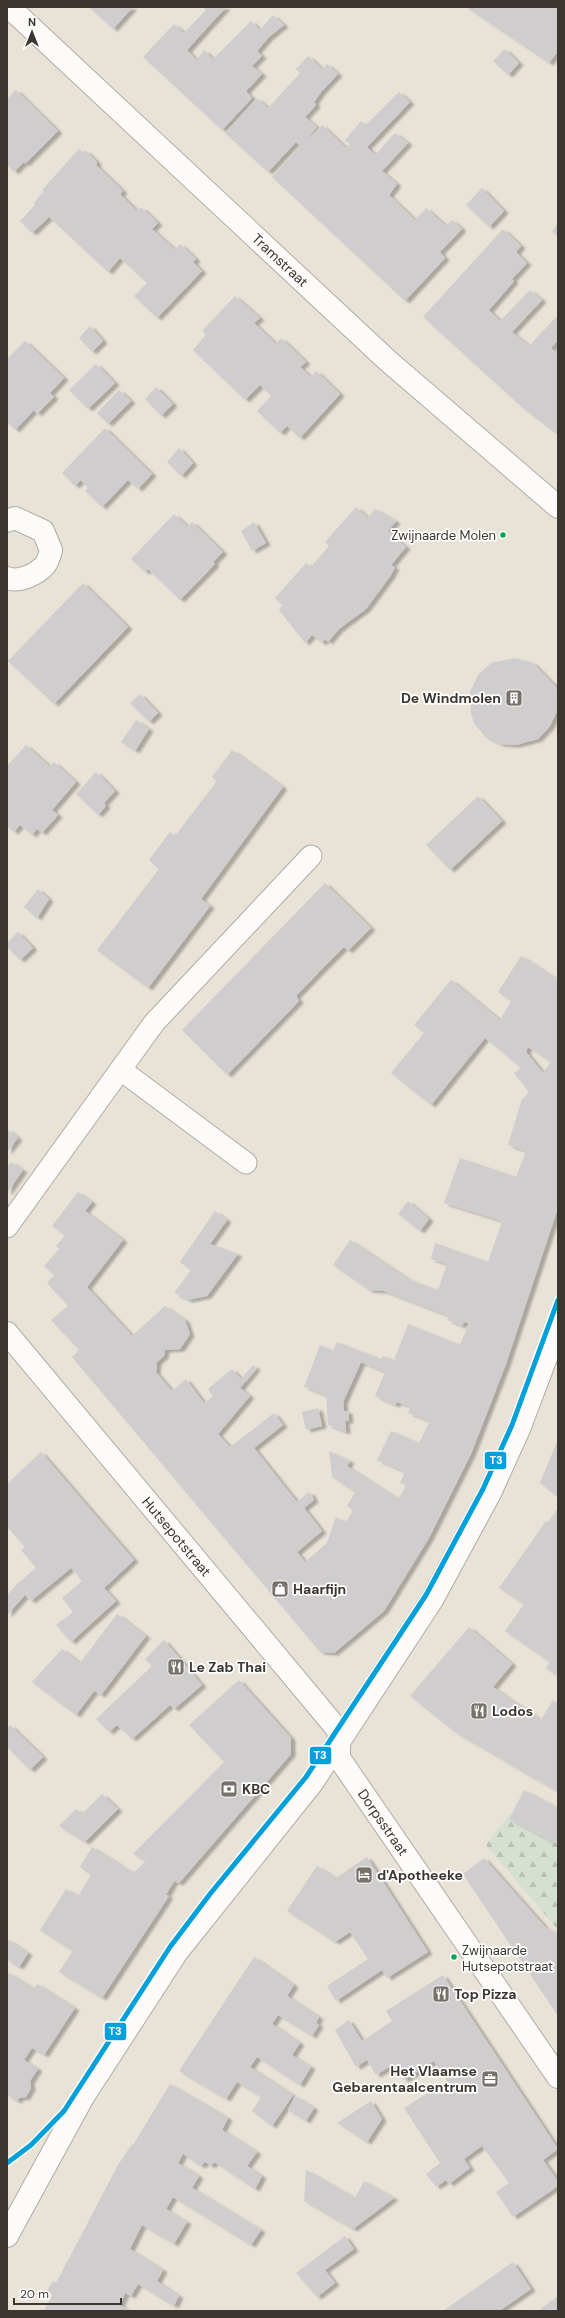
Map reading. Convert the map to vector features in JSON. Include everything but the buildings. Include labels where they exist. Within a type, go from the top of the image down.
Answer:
[{"type":"street","name":"Tramstraat","points":[[9,7],[387,360],[558,507]]},
{"type":"street","points":[[7,521],[15,518],[42,531],[51,550],[46,564],[32,575],[13,580],[7,578]]},
{"type":"street","points":[[7,2236],[83,2097],[177,1952],[312,1783],[432,1600],[490,1494],[519,1429],[558,1326]]},
{"type":"street","name":"Hutsepotstraat","points":[[7,1333],[338,1730],[339,1744]]},
{"type":"street","name":"Dorpsstraat","points":[[339,1744],[339,1758],[558,2077]]},
{"type":"lane","points":[[7,1227],[154,1023],[311,856]]},
{"type":"lane","points":[[121,1070],[246,1164]]},
{"type":"green space","points":[[509,1815],[558,1841],[558,1930],[486,1845]]},
{"type":"transit line","name":"T3","points":[[7,2163],[31,2145],[64,2111],[170,1947],[210,1894],[306,1777],[426,1595],[483,1489],[512,1425],[558,1300]]},
{"type":"place","name":"Zwijnaarde Molen","points":[[503,535]]},
{"type":"place","name":"De Windmolen","points":[[514,698]]},
{"type":"place","name":"Haarfijn","points":[[280,1589]]},
{"type":"place","name":"Le Zab Thai","points":[[176,1667]]},
{"type":"place","name":"Lodos","points":[[479,1711]]},
{"type":"place","name":"KBC","points":[[229,1789]]},
{"type":"place","name":"d'Apotheeke","points":[[364,1875]]},
{"type":"place","name":"Zwijnaarde Hutsepotstraat","points":[[454,1957]]},
{"type":"place","name":"Top Pizza","points":[[441,1994]]},
{"type":"place","name":"Het Vlaamse Gebarentaalcentrum","points":[[490,2079]]}]
